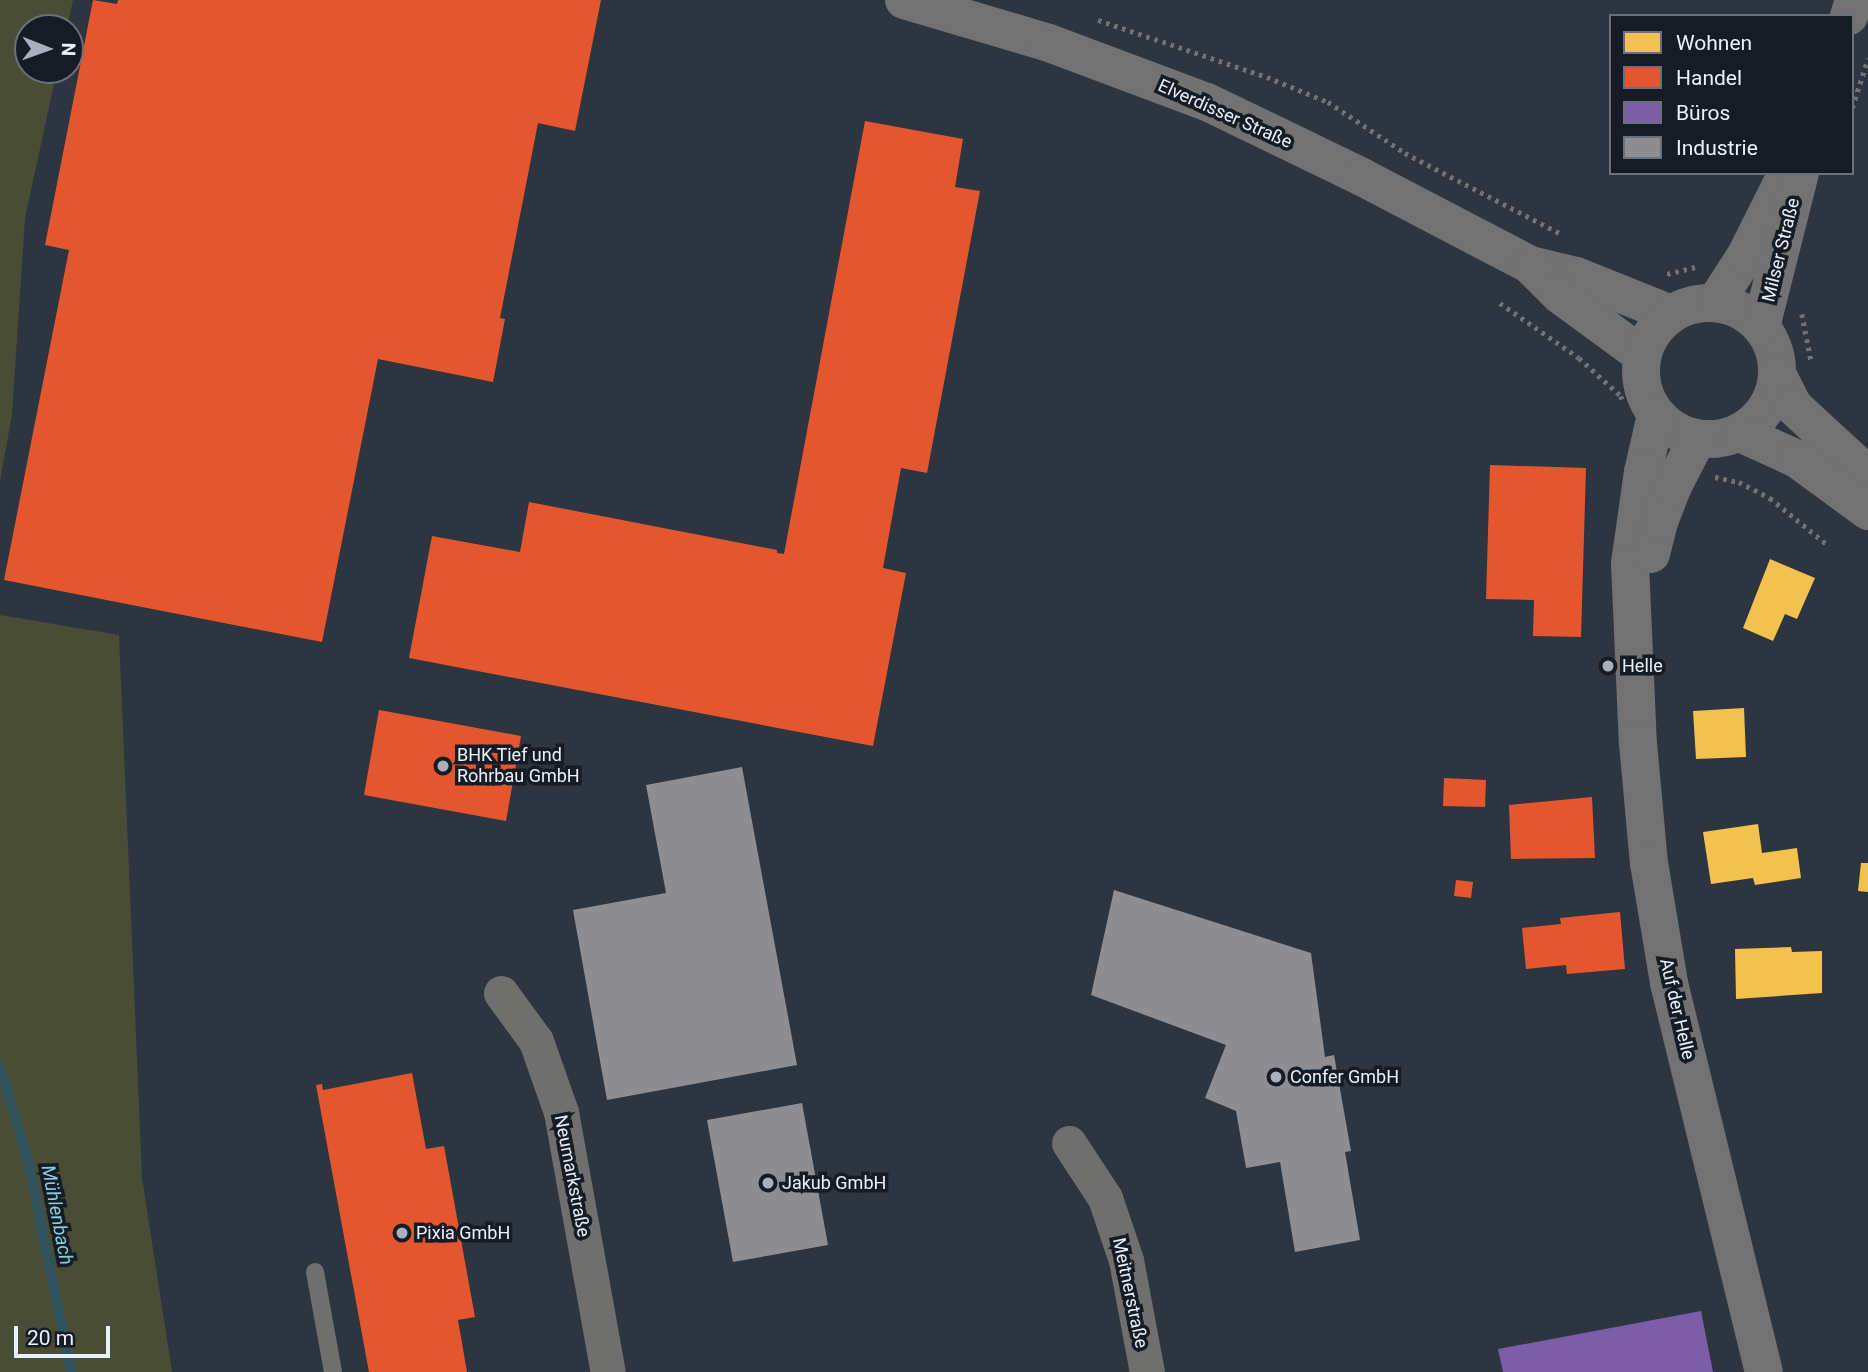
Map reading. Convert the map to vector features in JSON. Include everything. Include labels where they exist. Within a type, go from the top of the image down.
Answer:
[{"type":"main road","name":"Elverdisser Straße","points":[[904,0],[1049,43],[1207,103],[1362,177],[1530,265],[1576,276],[1671,314]]},
{"type":"main road","name":"Milser Straße","points":[[1715,303],[1746,254],[1785,175]]},
{"type":"main road","name":"Milser Straße","points":[[1761,327],[1799,175]]},
{"type":"main road","name":"Elverdisser Straße","points":[[1530,265],[1560,295],[1642,355]]},
{"type":"main road","points":[[1715,303],[1741,310],[1761,327],[1774,349],[1777,374],[1772,398],[1759,418],[1740,433],[1719,440],[1698,439],[1674,431],[1640,412],[1645,397],[1640,376],[1642,355],[1653,331],[1671,314],[1692,305],[1715,303]]},
{"type":"main road","points":[[1777,374],[1793,406],[1868,475]]},
{"type":"main road","name":"Auf der Helle","points":[[1640,412],[1643,472],[1630,563],[1638,743],[1649,863],[1669,983],[1764,1372]]},
{"type":"main road","points":[[1740,433],[1797,459],[1868,512]]},
{"type":"main road","name":"Auf der Helle","points":[[1633,638],[1659,522],[1673,485],[1698,439]]},
{"type":"street","name":"Neumarkstraße","points":[[501,993],[536,1041],[561,1112],[608,1372]]},
{"type":"street","name":"Meitnerstraße","points":[[1069,1143],[1105,1198],[1126,1260],[1147,1372]]},
{"type":"lane","points":[[315,1272],[333,1372]]},
{"type":"path","points":[[1091,18],[1267,76],[1328,102],[1405,153],[1573,240]]},
{"type":"path","points":[[1854,102],[1868,58]]},
{"type":"path","points":[[1662,275],[1693,269],[1724,248],[1746,254]]},
{"type":"path","points":[[1500,303],[1579,358],[1640,412]]},
{"type":"path","points":[[1802,303],[1806,342],[1815,372]]},
{"type":"path","points":[[1709,479],[1717,477],[1739,482],[1770,498],[1829,546]]},
{"type":"green space","points":[[0,0],[73,0],[70,14],[14,14],[14,84],[54,84],[25,218],[12,414],[0,481]]},
{"type":"green space","points":[[0,615],[119,635],[142,1178],[172,1372],[0,1372]]},
{"type":"building: Wohnen","points":[[1770,559],[1815,578],[1797,619],[1785,614],[1773,641],[1743,628]]},
{"type":"building: Wohnen","points":[[1744,708],[1746,757],[1696,759],[1693,711]]},
{"type":"building: Wohnen","points":[[1758,824],[1762,853],[1797,848],[1801,878],[1755,885],[1753,878],[1711,884],[1703,832]]},
{"type":"building: Wohnen","points":[[1861,863],[1868,863],[1868,892],[1858,891]]},
{"type":"building: Wohnen","points":[[1791,947],[1792,952],[1822,951],[1822,993],[1736,999],[1735,949]]},
{"type":"building: Handel","points":[[93,0],[117,4],[118,0],[601,0],[575,131],[538,123],[500,318],[505,319],[493,382],[378,359],[322,642],[4,580],[69,250],[45,245],[77,84],[84,84],[84,46]]},
{"type":"building: Handel","points":[[865,121],[963,139],[955,187],[980,191],[927,473],[901,468],[883,568],[906,573],[873,746],[409,658],[432,536],[520,552],[529,502],[777,550],[777,553],[784,554]]},
{"type":"building: Handel","points":[[1490,465],[1586,468],[1581,637],[1533,636],[1534,600],[1486,599]]},
{"type":"building: Handel","name":"BHK Tief und Rohrbau GmbH","points":[[379,710],[521,736],[506,821],[364,795]]},
{"type":"building: Handel","points":[[1444,778],[1486,780],[1485,807],[1443,806]]},
{"type":"building: Handel","points":[[1592,797],[1595,858],[1511,859],[1509,805]]},
{"type":"building: Handel","points":[[1456,880],[1473,882],[1471,898],[1454,896]]},
{"type":"building: Handel","points":[[1620,912],[1625,969],[1567,974],[1566,965],[1526,969],[1522,928],[1561,924],[1560,918]]},
{"type":"building: Handel","name":"Pixia GmbH","points":[[412,1073],[426,1149],[444,1146],[475,1317],[458,1320],[467,1372],[369,1372],[316,1085],[322,1084],[323,1090]]},
{"type":"building: Büros","points":[[1701,1311],[1713,1372],[1503,1372],[1498,1349]]},
{"type":"building: Industrie","points":[[742,767],[797,1065],[607,1100],[573,910],[666,893],[646,785]]},
{"type":"building: Industrie","name":"Confer GmbH","points":[[1114,890],[1311,953],[1325,1057],[1334,1055],[1351,1151],[1345,1152],[1360,1240],[1295,1252],[1280,1162],[1246,1168],[1236,1111],[1205,1098],[1226,1045],[1091,995]]},
{"type":"building: Industrie","name":"Jakub GmbH","points":[[802,1103],[828,1245],[733,1262],[707,1120]]},
{"type":"waterway","name":"Mühlenbach","points":[[0,1067],[28,1160],[71,1372]]},
{"type":"place","name":"Helle","points":[[1608,666]]},
{"type":"place","name":"BHK Tief und Rohrbau GmbH","points":[[443,766]]},
{"type":"place","name":"Confer GmbH","points":[[1276,1077]]},
{"type":"place","name":"Jakub GmbH","points":[[768,1183]]},
{"type":"place","name":"Pixia GmbH","points":[[402,1233]]}]
